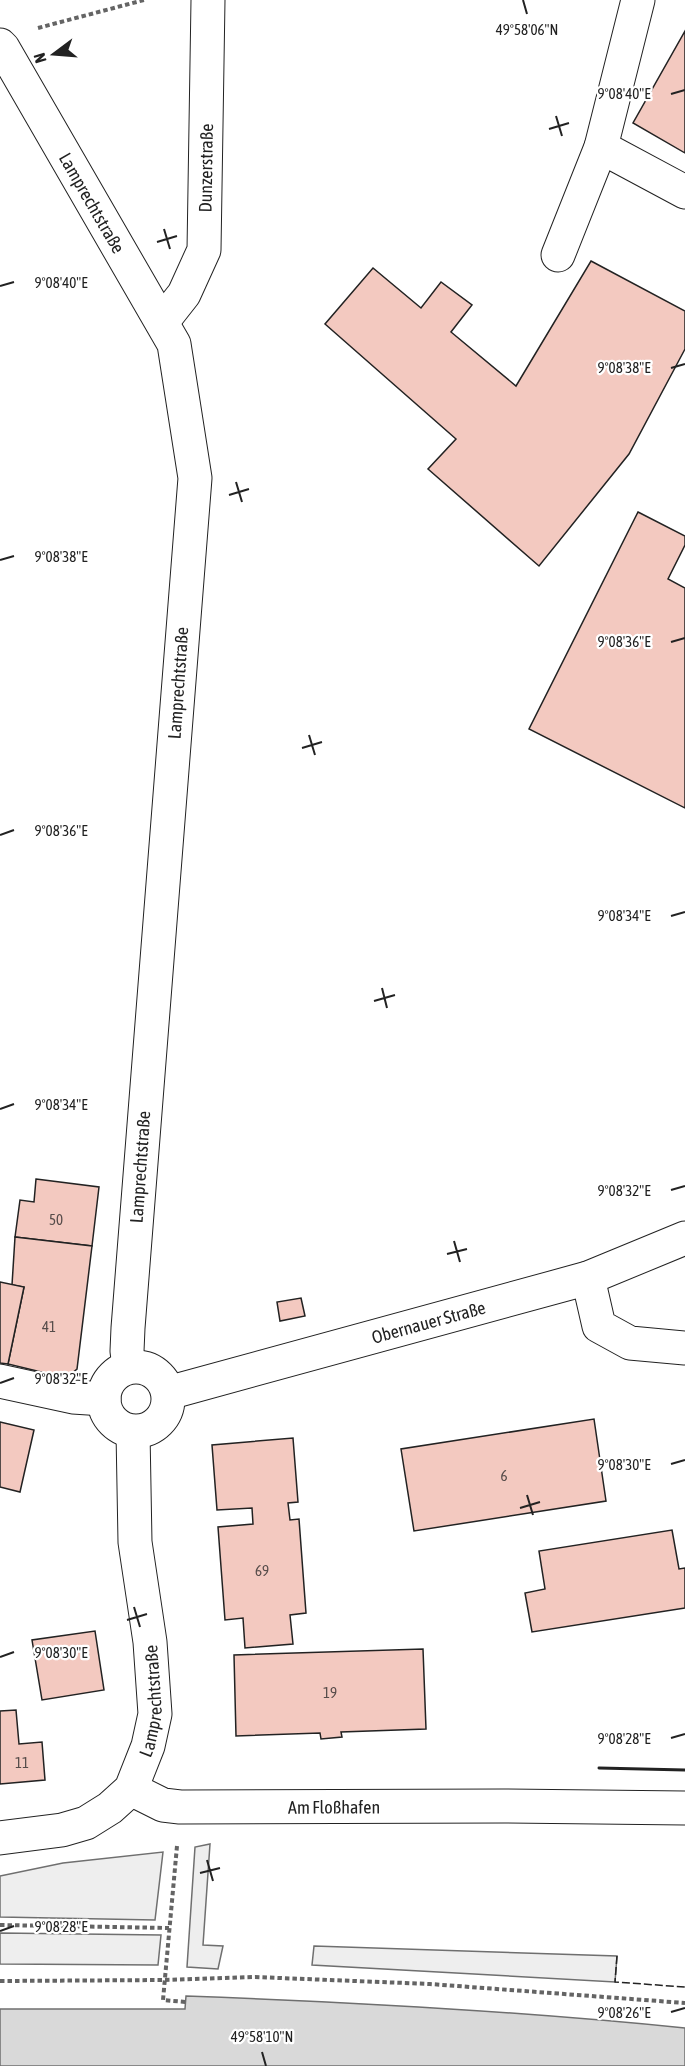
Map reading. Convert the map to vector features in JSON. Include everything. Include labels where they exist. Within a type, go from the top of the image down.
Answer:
[{"type":"street","name":"Dunzerstraße","points":[[162,322],[184,294],[204,250],[208,0]]},
{"type":"street","points":[[558,255],[601,147],[638,0]]},
{"type":"street","name":"Lamprechtstraße","points":[[0,45],[174,344],[195,477],[128,1328],[129,1367]]},
{"type":"street","points":[[601,147],[685,192]]},
{"type":"street","name":"Obernauer Straße","points":[[168,1393],[588,1278],[685,1238]]},
{"type":"street","points":[[588,1278],[599,1326],[630,1343],[685,1348]]},
{"type":"street","points":[[139,1366],[150,1369],[165,1383],[168,1393],[169,1403],[160,1422],[153,1428],[133,1432],[115,1424],[108,1416],[104,1399],[106,1386],[112,1378],[129,1367],[139,1366]]},
{"type":"street","points":[[0,1381],[73,1397],[104,1399]]},
{"type":"street","name":"Lamprechtstraße","points":[[131,1790],[148,1746],[155,1714],[150,1642],[135,1542],[133,1432]]},
{"type":"street","points":[[0,1838],[62,1830],[86,1823],[110,1808],[131,1790]]},
{"type":"street","name":"Am Floßhafen","points":[[131,1790],[163,1805],[180,1807],[685,1808]]},
{"type":"path","points":[[33,30],[144,0]]},
{"type":"path","points":[[180,1807],[163,2000],[186,2002]]},
{"type":"path","points":[[0,1925],[169,1928]]},
{"type":"path","points":[[0,1981],[255,1977],[430,1984],[685,2002]]},
{"type":"shaded area","points":[[210,1844],[203,1945],[223,1946],[218,1969],[187,1967],[195,1847]]},
{"type":"shaded area","points":[[163,1852],[155,1920],[0,1917],[0,1876],[63,1863]]},
{"type":"shaded area","points":[[0,1933],[161,1935],[158,1965],[0,1964]]},
{"type":"shaded area","points":[[314,1946],[617,1956],[615,1982],[312,1965]]},
{"type":"shaded area","points":[[186,1996],[436,2008],[685,2028],[685,2066],[0,2066],[0,2009],[185,2009]]},
{"type":"building","points":[[685,31],[685,153],[633,123]]},
{"type":"building","points":[[591,261],[685,311],[685,349],[629,454],[539,566],[428,469],[456,439],[325,324],[373,268],[421,308],[441,282],[472,305],[451,332],[516,386]]},
{"type":"building","points":[[638,512],[685,536],[685,545],[668,579],[685,588],[685,808],[529,729]]},
{"type":"building","points":[[36,1179],[99,1187],[92,1246],[15,1237],[20,1200],[34,1202]]},
{"type":"building","points":[[15,1237],[92,1246],[77,1369],[66,1378],[8,1364],[24,1287],[12,1285]]},
{"type":"building","points":[[0,1282],[24,1287],[8,1364],[0,1363]]},
{"type":"building","points":[[301,1298],[305,1316],[280,1321],[277,1302]]},
{"type":"building","points":[[594,1419],[606,1501],[414,1531],[401,1449]]},
{"type":"building","points":[[0,1422],[34,1430],[20,1492],[0,1487]]},
{"type":"building","points":[[293,1438],[298,1502],[288,1503],[290,1520],[299,1519],[306,1613],[290,1615],[293,1644],[245,1648],[243,1618],[225,1620],[218,1527],[253,1524],[252,1508],[217,1510],[212,1445]]},
{"type":"building","points":[[672,1530],[679,1569],[685,1568],[685,1608],[532,1632],[525,1593],[545,1589],[539,1551]]},
{"type":"building","points":[[95,1631],[104,1690],[42,1700],[32,1640]]},
{"type":"building","points":[[423,1649],[426,1729],[341,1732],[342,1737],[321,1739],[320,1733],[236,1736],[234,1655]]},
{"type":"building","points":[[16,1710],[19,1744],[42,1742],[45,1780],[0,1784],[0,1711]]},
{"type":"fence","points":[[617,1956],[615,1982],[685,1987]]},
{"type":"wall","points":[[599,1768],[685,1770]]}]
